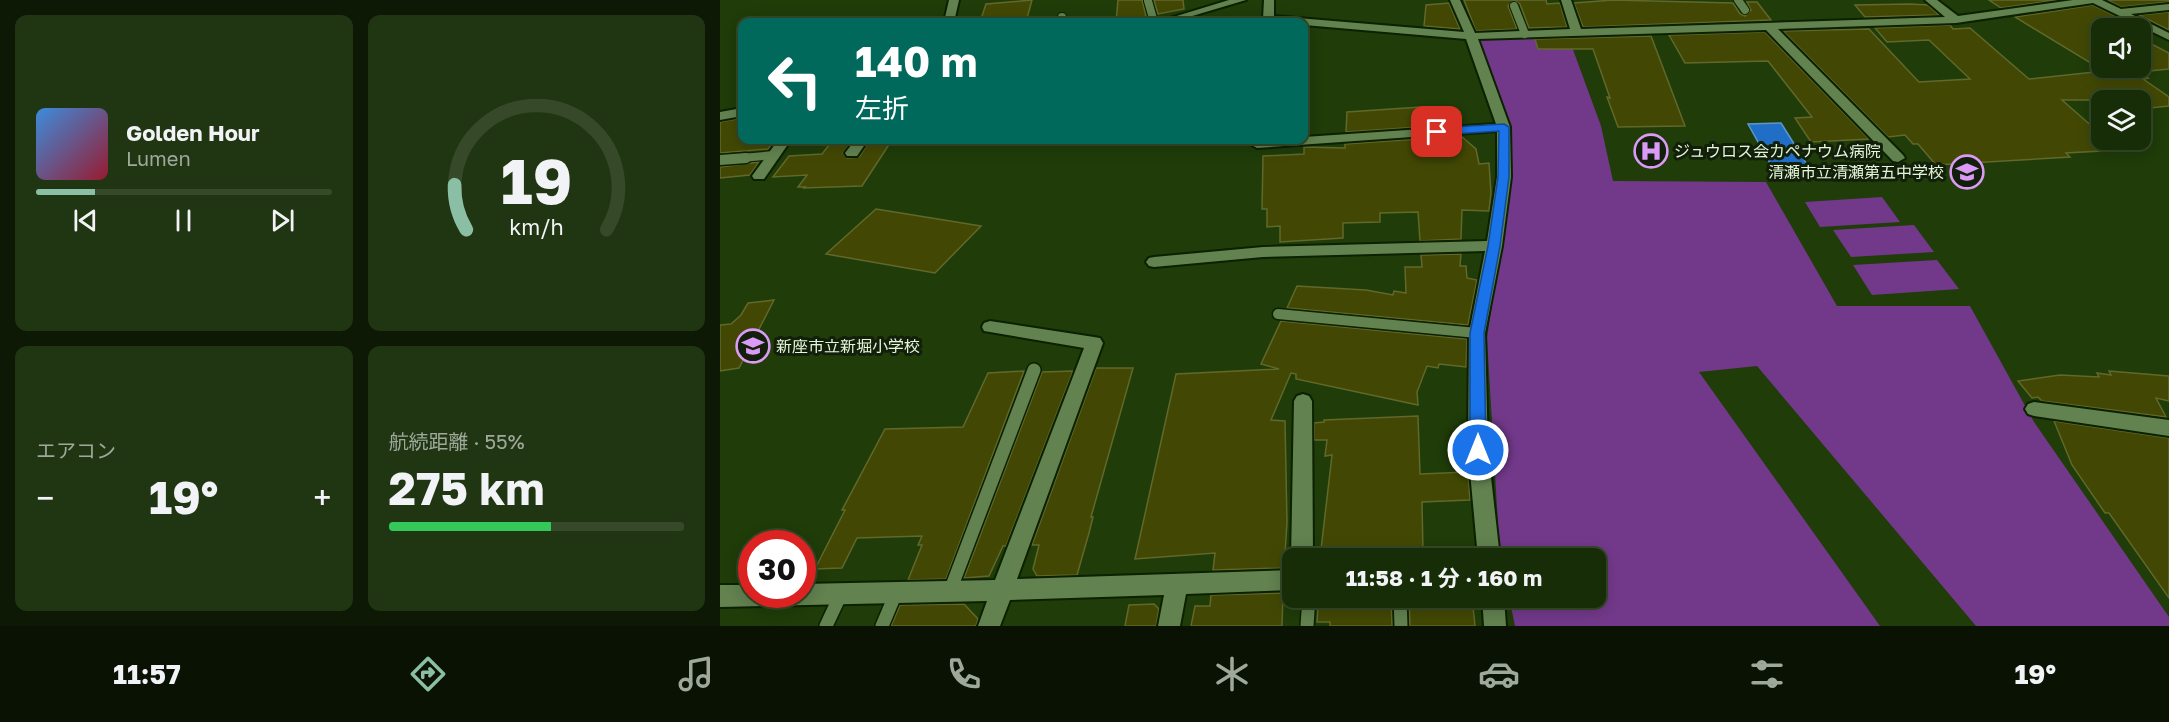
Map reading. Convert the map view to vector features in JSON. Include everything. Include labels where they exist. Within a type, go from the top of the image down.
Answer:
[{"type":"street","points":[[950,18],[954,0]]},
{"type":"street","points":[[1176,18],[1241,0]]},
{"type":"street","points":[[1268,18],[1269,0]]},
{"type":"street","points":[[1455,0],[1471,36],[1504,127],[1504,177],[1494,246],[1477,333],[1478,450],[1488,548]]},
{"type":"street","points":[[1566,0],[1577,33]]},
{"type":"street","points":[[1930,0],[1956,20]]},
{"type":"street","points":[[1308,22],[1471,36],[1577,33],[1956,20],[2094,0],[2169,37]]},
{"type":"street","points":[[2122,12],[2169,7]]},
{"type":"street","points":[[1770,26],[1898,159]]},
{"type":"street","points":[[720,116],[738,113]]},
{"type":"street","points":[[1308,140],[1504,127]]},
{"type":"street","points":[[759,176],[781,144]]},
{"type":"street","points":[[852,153],[858,144]]},
{"type":"street","points":[[1154,262],[1263,252],[1494,246]]},
{"type":"street","points":[[989,626],[1000,590],[1094,343],[990,327]]},
{"type":"street","points":[[1302,548],[1303,401]]},
{"type":"street","points":[[2034,409],[2169,428]]},
{"type":"street","points":[[720,596],[896,593],[1282,580]]},
{"type":"street","points":[[1169,626],[1177,584]]},
{"type":"street","points":[[1494,608],[1495,626]]},
{"type":"lane","points":[[1738,0],[1745,10]]},
{"type":"lane","points":[[1148,1],[1153,18]]},
{"type":"lane","points":[[1514,6],[1525,34]]},
{"type":"lane","points":[[720,160],[774,155]]},
{"type":"lane","points":[[1278,314],[1477,333]]},
{"type":"lane","points":[[950,591],[1034,370]]},
{"type":"lane","points":[[882,626],[896,593]]},
{"type":"lane","points":[[826,626],[841,594]]},
{"type":"lane","points":[[1307,626],[1308,608]]},
{"type":"lane","points":[[1400,608],[1401,626]]},
{"type":"shaded area","points":[[1568,36],[1601,126],[1613,181],[1766,182],[1837,306],[1970,306],[2034,422],[2169,617],[2169,626],[1976,626],[1757,366],[1699,372],[1880,626],[1515,626],[1511,608],[1606,608],[1606,548],[1499,548],[1487,338],[1512,170],[1512,128],[1477,39]]},
{"type":"shaded area","points":[[1882,197],[1900,222],[1820,227],[1805,202]]},
{"type":"shaded area","points":[[1914,225],[1934,252],[1851,257],[1833,230]]},
{"type":"shaded area","points":[[1937,260],[1959,289],[1872,295],[1853,265]]},
{"type":"water","points":[[1781,123],[1808,166],[1772,167],[1748,124]]},
{"type":"building","points":[[1032,0],[1027,18],[981,18],[986,4]]},
{"type":"building","points":[[1118,0],[1142,0],[1146,16],[1143,18],[1116,18]]},
{"type":"building","points":[[1154,0],[1183,0],[1184,9],[1158,14]]},
{"type":"building","points":[[1464,0],[1514,0],[1508,6],[1517,29],[1476,31]]},
{"type":"building","points":[[1514,0],[1546,0],[1547,4],[1560,3],[1567,27],[1529,28],[1520,4]]},
{"type":"building","points":[[1613,0],[1733,3],[1740,14],[1745,16],[1751,10],[1747,2],[1757,2],[1771,20],[1583,27],[1574,3]]},
{"type":"building","points":[[1989,0],[2057,0],[2001,8]]},
{"type":"building","points":[[2107,0],[2169,0],[2169,2],[2121,7]]},
{"type":"building","points":[[1449,3],[1460,29],[1424,26],[1426,5]]},
{"type":"building","points":[[1855,5],[1928,5],[1939,15],[1865,17]]},
{"type":"building","points":[[2093,5],[2120,18],[2091,18],[2091,63],[2015,17]]},
{"type":"building","points":[[2169,12],[2169,30],[2151,21],[2151,18],[2139,15]]},
{"type":"building","points":[[1950,25],[1953,29],[1970,28],[2029,79],[2091,72],[2091,78],[2148,78],[2143,79],[2169,97],[2169,106],[2151,108],[2151,90],[2091,90],[2091,100],[2062,100],[2091,125],[2091,150],[2119,150],[2066,153],[2070,157],[1936,165],[1918,144],[1913,144],[1905,135],[1888,137],[1783,31],[1869,29],[1919,82],[1970,79],[1929,40],[1887,42],[1875,28]]},
{"type":"building","points":[[1765,32],[1869,139],[1811,142],[1795,118],[1812,117],[1768,61],[1685,63],[1669,35]]},
{"type":"building","points":[[1651,36],[1685,126],[1618,127],[1593,49],[1538,49],[1535,39]]},
{"type":"building","points":[[2151,44],[2169,53],[2169,69],[2151,71]]},
{"type":"building","points":[[1431,108],[1449,125],[1346,132],[1347,112]]},
{"type":"building","points":[[738,119],[738,144],[772,144],[768,149],[720,153],[720,122]]},
{"type":"building","points":[[1461,136],[1476,149],[1479,164],[1489,163],[1491,193],[1489,211],[1462,210],[1461,239],[1420,241],[1418,212],[1380,213],[1380,222],[1343,223],[1343,238],[1280,242],[1280,226],[1267,227],[1267,209],[1262,209],[1263,156],[1304,154],[1304,147],[1345,148],[1345,144]]},
{"type":"building","points":[[830,144],[850,144],[843,153],[847,158],[859,157],[867,144],[889,144],[862,186],[804,188],[798,187],[807,175],[773,177],[789,156],[822,154]]},
{"type":"building","points":[[759,162],[750,175],[720,178],[720,167]]},
{"type":"building","points":[[876,209],[981,226],[935,273],[826,254]]},
{"type":"building","points":[[1461,254],[1460,266],[1466,266],[1467,278],[1477,280],[1468,325],[1287,308],[1297,286],[1366,290],[1393,295],[1394,291],[1406,293],[1405,267],[1422,267],[1421,255]]},
{"type":"building","points":[[774,300],[739,368],[720,371],[720,325],[731,324],[741,315],[748,303]]},
{"type":"building","points":[[1281,321],[1467,339],[1466,367],[1439,364],[1438,368],[1427,366],[1417,392],[1418,405],[1296,379],[1296,374],[1291,373],[1271,420],[1285,421],[1287,523],[1285,548],[1282,548],[1282,568],[1213,570],[1215,553],[1135,559],[1176,374],[1279,369],[1261,364]]},
{"type":"building","points":[[1096,368],[1133,368],[1091,517],[1093,517],[1089,533],[1077,575],[1037,576],[1033,569],[1039,545],[1032,545]]},
{"type":"building","points":[[1024,371],[946,579],[908,580],[922,545],[918,545],[922,536],[857,538],[842,568],[816,569],[845,510],[842,510],[885,429],[963,427],[988,373]]},
{"type":"building","points":[[1073,371],[1006,546],[1003,546],[989,576],[964,578],[1042,372]]},
{"type":"building","points":[[2109,371],[2169,376],[2169,401],[2156,398],[2166,417],[2042,401],[2038,397],[2032,398],[2018,381],[2060,375],[2099,377],[2097,373],[2111,375]]},
{"type":"building","points":[[1418,416],[1420,474],[1468,472],[1470,500],[1422,502],[1423,548],[1321,548],[1332,455],[1325,456],[1327,440],[1314,440],[1314,423],[1324,422],[1324,420]]},
{"type":"building","points":[[2054,421],[2169,438],[2169,598],[2072,465]]},
{"type":"building","points":[[1282,593],[1282,626],[1191,626],[1195,606],[1210,606],[1211,595]]},
{"type":"building","points":[[964,604],[978,619],[976,626],[891,626],[900,605]]},
{"type":"building","points":[[1154,604],[1159,609],[1156,626],[1125,626],[1129,605]]},
{"type":"building","points":[[1318,608],[1391,608],[1392,626],[1330,626],[1330,622],[1317,622]]},
{"type":"building","points":[[1409,608],[1473,608],[1475,626],[1410,626]]},
{"type":"place","name":"ジュウロス会カペナウム病院","points":[[1651,151]]},
{"type":"place","name":"清瀬市立清瀬第五中学校","points":[[1967,172]]},
{"type":"place","name":"新座市立新堀小学校","points":[[753,346]]},
{"type":"route","points":[[1437,132],[1504,127],[1504,177],[1494,246],[1477,333],[1478,450]]}]
